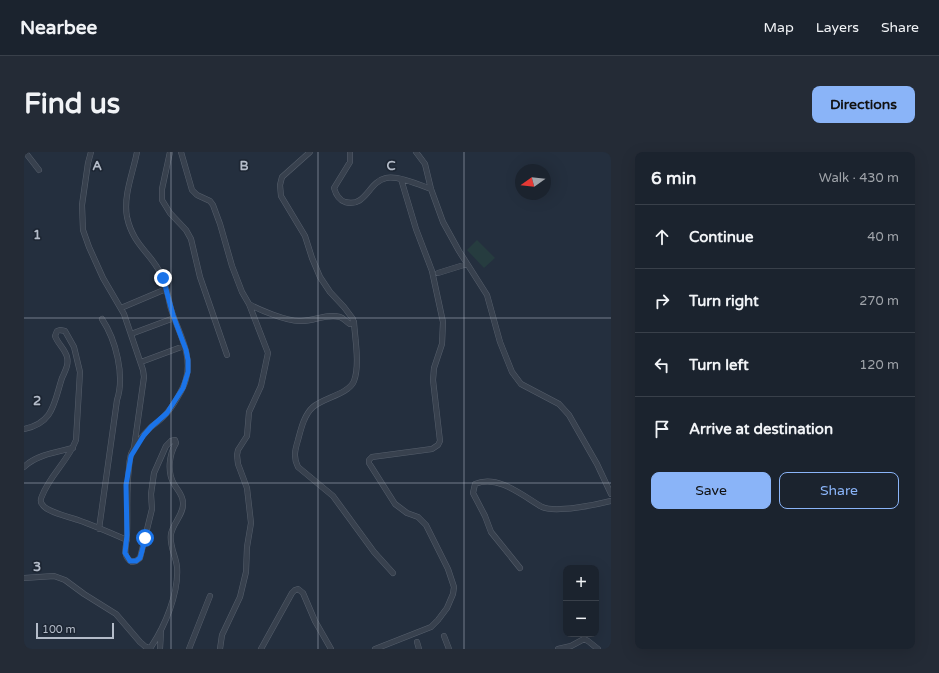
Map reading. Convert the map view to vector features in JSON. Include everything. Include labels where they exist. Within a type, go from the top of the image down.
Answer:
[{"type":"street","points":[[25,152],[39,170]]},
{"type":"street","points":[[91,152],[82,205],[83,230],[103,278],[121,308],[141,362],[144,377],[134,449]]},
{"type":"street","points":[[24,578],[54,576],[65,580],[116,614],[147,648],[152,647],[162,631],[170,608],[177,575],[177,564],[171,534],[184,504],[170,472],[170,460],[176,443],[175,440],[172,440],[166,446],[154,473],[151,494],[152,509],[140,558],[136,561],[130,561],[126,555],[126,485],[131,456],[134,449],[151,427],[165,415],[183,388],[188,372],[188,360],[163,278],[159,270],[136,240],[128,218],[126,207],[127,196],[137,152]]},
{"type":"street","points":[[170,152],[168,167],[162,189],[162,200],[170,213],[186,230],[191,239],[200,277],[227,355]]},
{"type":"street","points":[[181,152],[192,190],[197,195],[210,201],[213,205],[232,266],[242,292],[249,304],[268,356],[261,386],[249,412],[247,436],[238,450],[237,455],[238,464],[247,488],[251,527],[247,547],[247,566],[243,587],[236,606],[222,634],[220,649]]},
{"type":"street","points":[[310,152],[282,177],[280,184],[281,196],[305,236],[320,277],[330,292],[353,319],[356,365],[354,380],[351,385],[342,392],[313,407],[305,417],[294,454],[295,461],[298,466],[332,496],[374,552],[393,573]]},
{"type":"street","points":[[350,152],[350,162],[334,188],[338,197],[342,200],[352,203],[360,200],[376,182],[388,177],[401,179],[431,189]]},
{"type":"street","points":[[416,152],[426,164],[431,189],[443,222],[487,295],[500,342],[512,372],[522,384],[559,404],[570,415],[597,464],[611,494]]},
{"type":"street","points":[[422,160],[424,152]]},
{"type":"street","points":[[375,649],[431,627],[446,608],[454,590],[448,569],[426,525],[418,517],[407,513],[395,504],[369,464],[369,460],[372,457],[432,449],[438,445],[440,440],[433,380],[434,368],[442,344],[442,322],[432,270],[416,229],[401,179]]},
{"type":"street","points":[[438,273],[467,264]]},
{"type":"street","points":[[121,308],[166,289]]},
{"type":"street","points":[[249,304],[263,311],[296,321],[337,316],[343,318],[350,324],[354,322]]},
{"type":"street","points":[[131,334],[174,318]]},
{"type":"street","points":[[99,529],[116,400],[121,382],[119,366],[111,337],[102,319]]},
{"type":"street","points":[[24,429],[42,422],[54,407],[68,362],[65,352],[55,336],[57,331],[63,330],[74,347],[80,372],[76,440],[73,448],[49,482],[41,497],[42,505],[62,515],[127,540]]},
{"type":"street","points":[[141,362],[184,346]]},
{"type":"street","points":[[24,467],[32,461],[52,453],[73,448]]},
{"type":"street","points":[[520,568],[491,532],[485,516],[474,496],[473,493],[475,484],[482,482],[506,485],[547,509],[560,510],[611,501]]},
{"type":"street","points":[[261,649],[292,593],[298,589],[302,593],[315,621],[331,649]]},
{"type":"street","points":[[189,649],[210,596]]},
{"type":"street","points":[[160,649],[162,631]]},
{"type":"street","points":[[444,636],[449,649]]},
{"type":"street","points":[[558,649],[571,646],[584,639],[598,649]]},
{"type":"street","points":[[416,642],[419,649]]},
{"type":"green space","points":[[477,240],[495,258],[484,268],[467,250]]},
{"type":"route","points":[[145,538],[140,558],[136,561],[130,561],[126,557],[125,553],[127,535],[126,485],[131,456],[144,435],[167,413],[183,388],[188,372],[186,350],[173,315],[163,278]]}]
